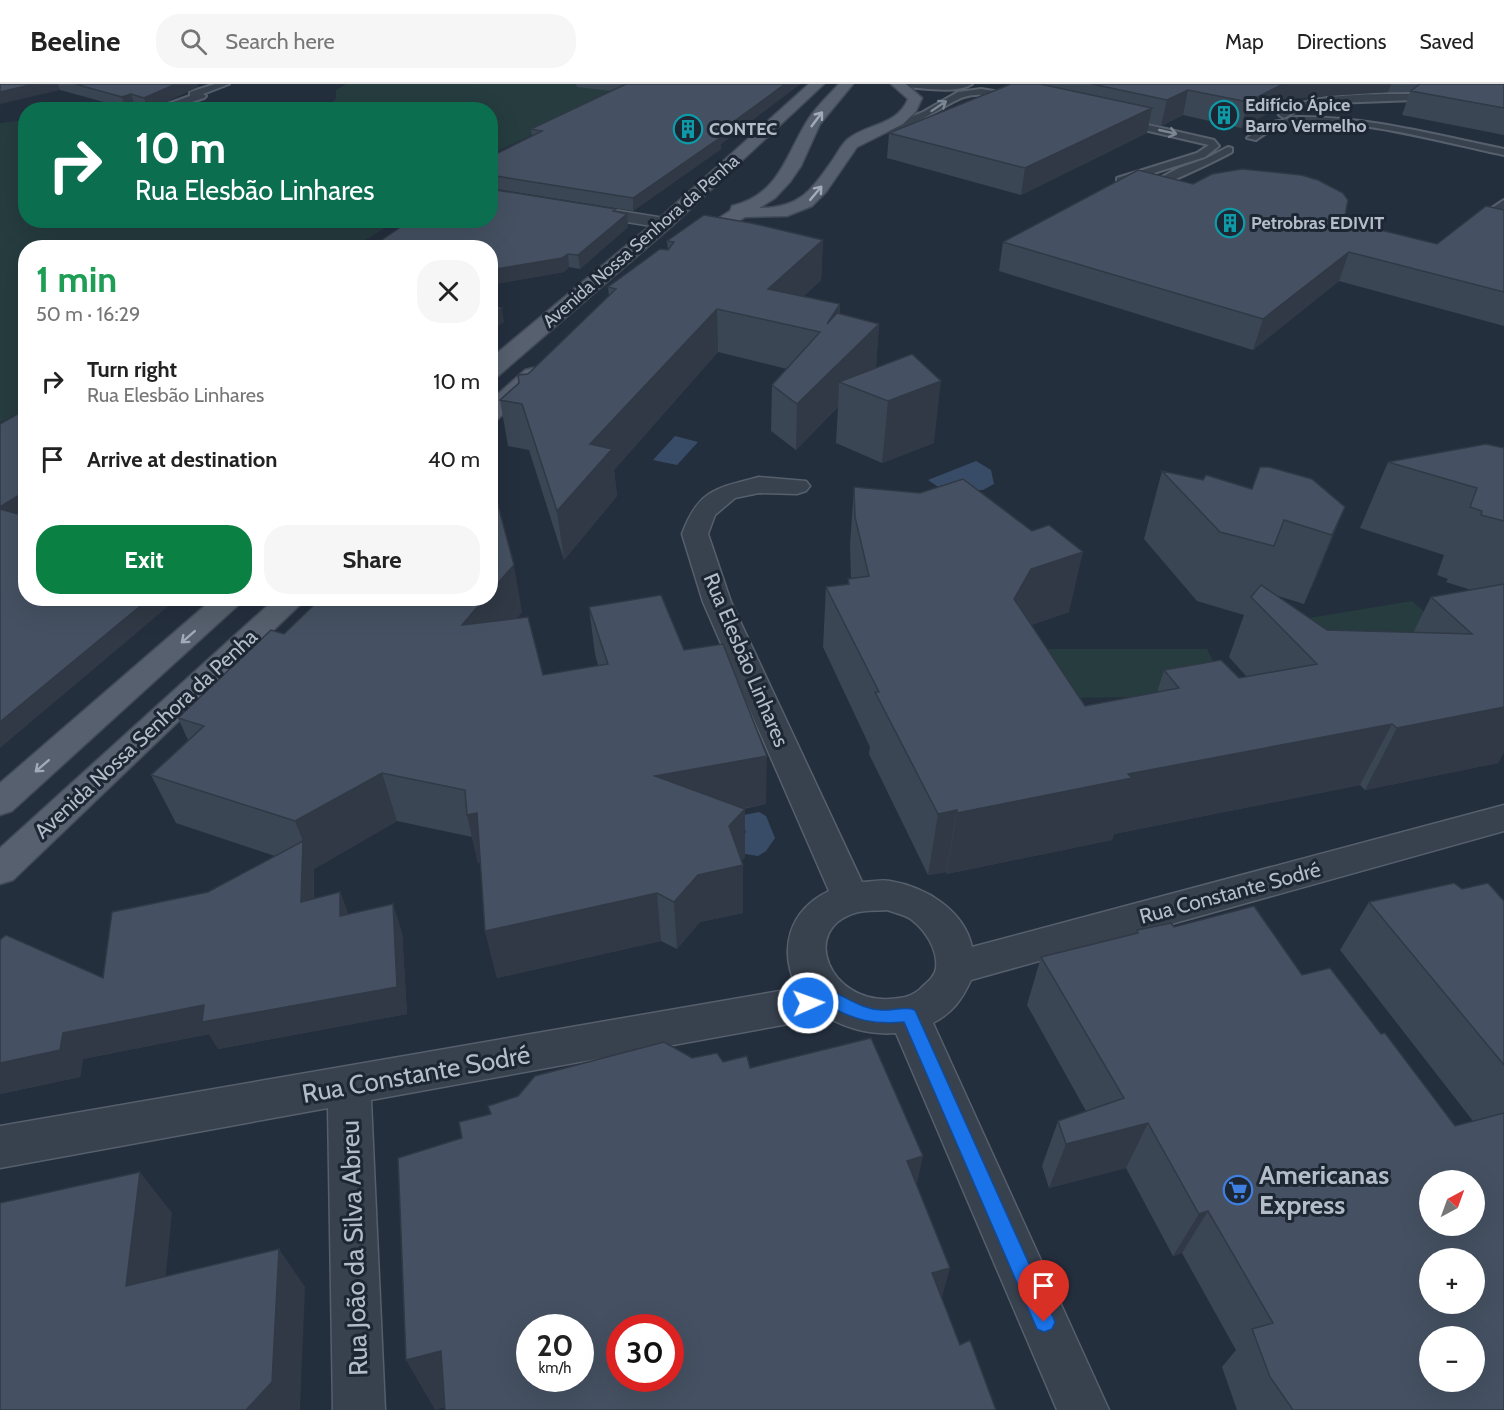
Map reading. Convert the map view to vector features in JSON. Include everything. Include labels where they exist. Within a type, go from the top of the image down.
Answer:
[{"type":"main road","name":"Avenida Nossa Senhora da Penha","points":[[498,364],[664,223],[817,84]]},
{"type":"main road","name":"Avenida Nossa Senhora da Penha","points":[[785,212],[677,254],[769,194],[784,179],[793,166],[813,123],[846,84]]},
{"type":"main road","points":[[746,150],[722,195],[726,206],[743,212],[785,212],[813,199],[852,143],[885,129],[903,117],[913,106],[915,98],[898,84]]},
{"type":"main road","name":"Avenida Nossa Senhora da Penha","points":[[498,407],[550,358]]},
{"type":"main road","name":"Avenida Nossa Senhora da Penha","points":[[0,802],[223,606]]},
{"type":"main road","name":"Avenida Nossa Senhora da Penha","points":[[0,870],[284,606]]},
{"type":"street","points":[[571,208],[664,223]]},
{"type":"street","name":"Rua Elesbão Linhares","points":[[797,486],[759,486],[726,493],[703,512],[695,534],[717,602],[851,897]]},
{"type":"street","name":"Rua Constante Sodré","points":[[956,968],[1504,818]]},
{"type":"street","points":[[889,895],[925,909],[950,936],[956,968],[947,989],[931,1005],[909,1015],[881,1017],[854,1012],[831,999],[812,977],[806,952],[811,928],[827,909],[851,897],[889,895]]},
{"type":"street","name":"Rua Constante Sodré","points":[[0,1147],[831,999]]},
{"type":"street","points":[[909,1015],[1083,1410]]},
{"type":"street","name":"Rua João da Silva Abreu","points":[[349,1086],[359,1410]]},
{"type":"lane","points":[[182,102],[201,96],[193,94],[224,84]]},
{"type":"lane","points":[[885,129],[926,114],[961,94],[981,92],[1027,95],[990,84],[941,87],[905,84]]},
{"type":"lane","points":[[1277,123],[1287,111],[1294,107],[1339,100],[1447,99]]},
{"type":"lane","points":[[1339,100],[1329,105],[1328,111],[1350,122]]},
{"type":"lane","points":[[1120,111],[1213,139],[1234,151],[1183,170],[1139,191],[1118,186],[1116,182],[1201,155],[1213,139]]},
{"type":"lane","points":[[1107,118],[1213,139]]},
{"type":"lane","points":[[1265,145],[1248,137],[1277,123],[1308,119],[1350,122],[1504,152]]},
{"type":"lane","points":[[1466,232],[1504,203]]},
{"type":"green space","points":[[346,84],[643,84],[498,151],[498,102],[333,102],[336,98],[336,90]]},
{"type":"green space","points":[[18,121],[18,228],[385,228],[365,240],[18,240],[18,416],[0,422],[0,123]]},
{"type":"green space","points":[[1412,601],[1450,635],[1337,655],[1303,619]]},
{"type":"green space","points":[[1046,649],[1207,649],[1231,696],[1060,698]]},
{"type":"water","points":[[675,436],[698,442],[677,465],[653,460]]},
{"type":"water","points":[[976,461],[991,470],[994,484],[983,490],[943,490],[928,480]]},
{"type":"water","points":[[759,812],[766,816],[775,838],[766,851],[758,856],[739,853],[740,841],[746,832],[741,819],[744,815]]},
{"type":"building","points":[[0,84],[34,84],[0,92]]},
{"type":"building","points":[[75,84],[176,84],[144,98],[131,94],[122,97]]},
{"type":"building","points":[[626,84],[785,84],[714,136],[721,137],[633,198],[498,176],[498,153],[542,131],[531,129]]},
{"type":"building","points":[[1011,84],[1040,84],[1152,108],[1025,168],[889,133]]},
{"type":"building","points":[[1092,84],[1283,84],[1248,102],[1188,90],[1167,100]]},
{"type":"building","points":[[1420,84],[1504,84],[1504,108],[1411,91]]},
{"type":"building","points":[[1242,169],[1301,175],[1318,180],[1343,193],[1348,200],[1344,221],[1437,244],[1486,206],[1504,210],[1504,292],[1349,252],[1263,319],[1003,242],[1138,170],[1193,184],[1212,174]]},
{"type":"building","points":[[498,190],[616,209],[613,211],[627,214],[578,255],[568,254],[562,258],[498,269],[498,240],[382,240],[399,228],[498,228]]},
{"type":"building","points":[[704,215],[751,223],[823,240],[768,289],[840,304],[827,324],[837,313],[879,324],[797,404],[772,385],[820,332],[717,309],[590,444],[612,449],[557,511],[522,404],[500,400],[519,383],[518,375],[528,374],[616,289],[608,287],[660,249],[668,250],[674,242],[667,241]]},
{"type":"building","points":[[912,354],[941,381],[888,401],[839,382]]},
{"type":"building","points":[[18,414],[18,496],[0,507],[0,424]]},
{"type":"building","points":[[1486,444],[1504,448],[1504,521],[1481,515],[1482,511],[1470,507],[1477,488],[1388,462]]},
{"type":"building","points":[[1260,467],[1269,467],[1312,479],[1345,507],[1332,535],[1284,520],[1274,546],[1220,532],[1162,471],[1203,480],[1206,475],[1252,489]]},
{"type":"building","points":[[963,479],[1032,531],[1049,525],[1083,552],[1031,569],[1014,599],[1085,706],[1179,688],[1164,670],[1221,660],[1239,678],[1317,664],[1251,597],[1261,585],[1327,630],[1472,634],[1431,597],[1504,584],[1504,707],[1397,728],[1392,724],[1128,774],[1132,778],[957,813],[957,810],[938,814],[875,692],[879,692],[826,587],[849,584],[848,579],[869,576],[855,517],[854,487],[920,493]]},
{"type":"building","points":[[498,505],[514,565],[498,583]]},
{"type":"building","points":[[0,509],[18,514],[18,606],[140,606],[0,722]]},
{"type":"building","points":[[661,595],[684,650],[723,644],[767,756],[655,776],[745,809],[729,826],[743,865],[698,875],[674,902],[657,893],[485,931],[477,813],[467,815],[465,790],[382,773],[295,821],[151,775],[204,726],[178,718],[271,630],[284,634],[313,606],[478,606],[462,625],[528,617],[543,675],[608,664],[589,607]]},
{"type":"building","points":[[303,841],[301,902],[340,892],[340,916],[393,904],[397,987],[202,1022],[204,1005],[63,1033],[60,1050],[0,1063],[0,940],[6,935],[103,978],[112,912],[208,892]]},
{"type":"building","points":[[1454,883],[1462,889],[1488,883],[1504,901],[1504,1065],[1369,902]]},
{"type":"building","points":[[1254,906],[1302,975],[1330,968],[1381,1034],[1385,1033],[1455,1126],[1504,1113],[1504,1410],[1293,1410],[1270,1377],[1252,1329],[1273,1323],[1208,1211],[1199,1214],[1148,1123],[1066,1144],[1058,1121],[1124,1098],[1041,957],[1138,933],[1137,930],[1171,923],[1174,927]]},
{"type":"building","points":[[871,1038],[923,1156],[907,1161],[950,1268],[932,1273],[960,1345],[970,1340],[996,1410],[445,1410],[441,1351],[406,1360],[398,1158],[462,1138],[459,1122],[491,1114],[488,1106],[518,1096],[535,1076],[664,1042],[692,1058],[717,1053],[723,1062],[747,1056],[750,1068]]},
{"type":"building","points":[[140,1172],[126,1286],[279,1249],[272,1382],[246,1410],[0,1410],[0,1203]]},
{"type":"place","name":"Edifício Ápice Barro Vermelho","points":[[1224,115]]},
{"type":"place","name":"CONTEC","points":[[688,129]]},
{"type":"place","name":"Petrobras EDIVIT","points":[[1230,223]]},
{"type":"place","name":"Americanas Express","points":[[1238,1190]]},
{"type":"route","points":[[808,1003],[831,999],[854,1012],[881,1017],[909,1015],[1044,1322]]}]
